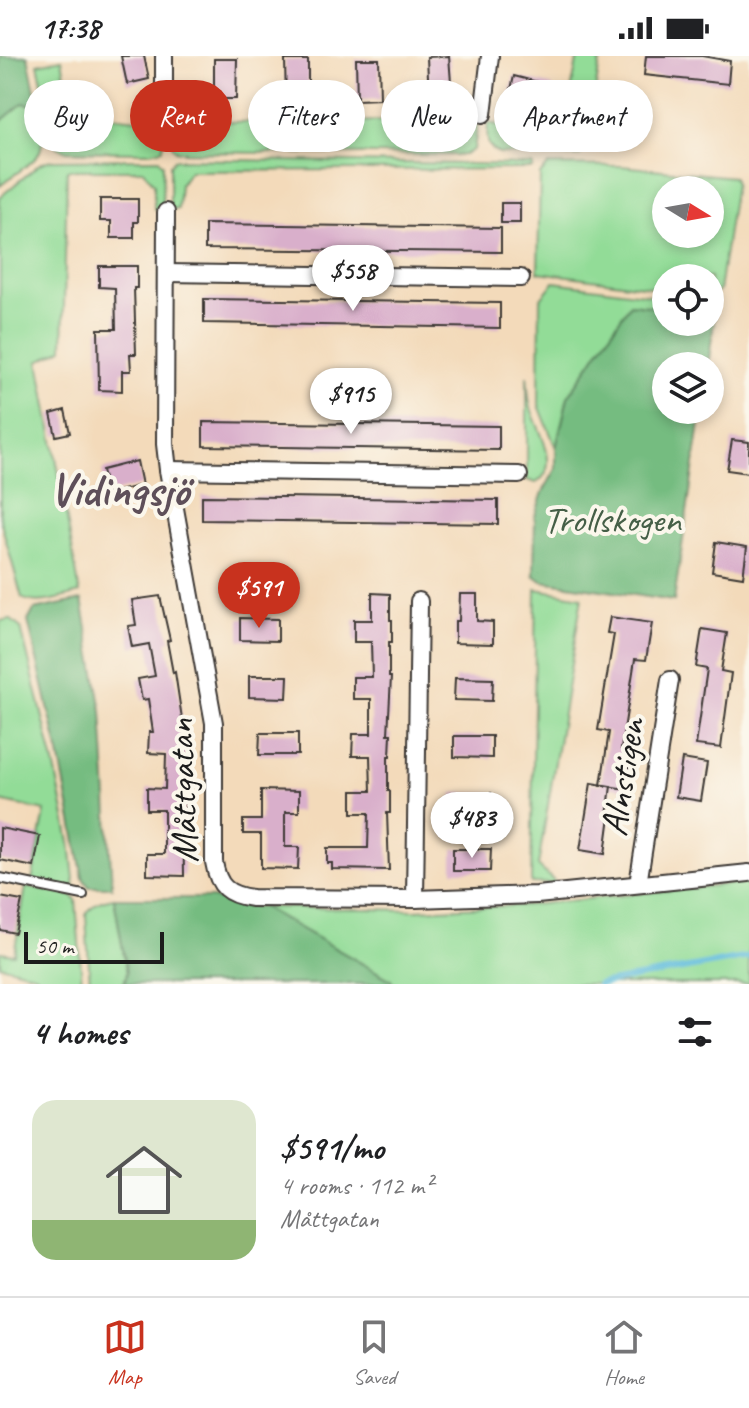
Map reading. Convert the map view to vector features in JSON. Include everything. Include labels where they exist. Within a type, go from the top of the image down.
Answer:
[{"type":"street","points":[[164,56],[164,80]]},
{"type":"street","points":[[483,114],[490,56]]},
{"type":"street","name":"Måttgatan","points":[[166,212],[168,470],[211,700],[215,743],[214,862],[219,883],[232,894],[252,898],[415,899],[537,895],[749,873]]},
{"type":"street","points":[[166,273],[521,278]]},
{"type":"street","points":[[168,470],[519,475]]},
{"type":"street","points":[[415,899],[419,601]]},
{"type":"street","name":"Alnstigen","points":[[638,884],[670,680]]},
{"type":"lane","points":[[0,878],[83,895]]},
{"type":"green space","points":[[0,56],[28,56],[33,80],[24,80],[24,103],[0,122]]},
{"type":"green space","points":[[578,56],[601,56],[597,80],[573,80]]},
{"type":"green space","points":[[62,59],[66,80],[42,80],[38,64]]},
{"type":"green space","points":[[24,103],[24,152],[39,152],[33,161],[0,186],[0,122]]},
{"type":"green space","points":[[114,117],[130,118],[130,152],[114,152]]},
{"type":"green space","points":[[365,121],[381,121],[381,152],[470,152],[465,155],[186,152],[232,152],[232,122],[248,122],[248,152],[365,152]]},
{"type":"green space","points":[[488,123],[494,124],[494,150],[487,137]]},
{"type":"green space","points":[[497,152],[582,152],[579,156]]},
{"type":"green space","points":[[159,159],[163,164],[162,209],[154,209],[154,184],[143,170],[67,170],[63,349],[39,361],[80,593],[51,600],[28,601],[22,598],[0,519],[0,197],[41,163],[51,160]]},
{"type":"green space","points":[[175,159],[533,165],[533,169],[190,171],[180,184],[178,209],[170,209],[170,165]]},
{"type":"green space","points":[[549,165],[621,166],[723,176],[652,176],[652,248],[724,248],[724,176],[733,177],[735,184],[723,264],[652,264],[652,287],[538,272],[540,175]]},
{"type":"green space","points":[[554,282],[652,295],[652,306],[630,304],[568,397],[556,448],[539,405],[540,299]]},
{"type":"green space","name":"Trollskogen","points":[[630,304],[652,306],[652,336],[712,336],[710,352],[652,352],[652,424],[700,424],[674,601],[542,581],[534,575],[535,516],[543,492],[556,469],[556,448],[568,397]]},
{"type":"green space","points":[[527,376],[530,404],[548,458],[544,476],[536,483],[527,480]]},
{"type":"green space","points":[[536,589],[582,597],[538,866],[557,884],[531,883]]},
{"type":"green space","points":[[82,600],[102,711],[112,887],[89,887],[83,878],[59,754],[28,621],[34,610]]},
{"type":"green space","points":[[10,619],[21,628],[54,763],[70,842],[75,889],[32,881],[45,811],[0,801],[0,621]]},
{"type":"green space","points":[[749,882],[749,984],[392,984],[391,980],[262,907],[415,910],[530,905]]},
{"type":"green space","points":[[26,887],[72,896],[76,900],[82,984],[36,984],[37,975],[0,965],[0,952],[14,954]]},
{"type":"green space","points":[[114,898],[127,973],[124,984],[90,984],[86,915],[98,903]]},
{"type":"green space","points":[[114,898],[213,898],[234,906],[262,907],[391,980],[392,984],[124,984],[127,973]]},
{"type":"building","points":[[121,56],[144,56],[149,79],[130,80],[127,84]]},
{"type":"building","points":[[449,56],[451,80],[428,80],[427,57]]},
{"type":"building","points":[[646,56],[702,56],[730,61],[728,84],[644,75]]},
{"type":"building","points":[[214,59],[237,59],[236,99],[232,99],[232,80],[214,80]]},
{"type":"building","points":[[356,59],[379,59],[380,99],[365,100],[365,80],[357,80]]},
{"type":"building","points":[[285,60],[308,60],[308,80],[286,80]]},
{"type":"building","points":[[100,199],[138,199],[134,238],[111,238],[111,221],[100,221]]},
{"type":"building","points":[[501,203],[520,203],[520,223],[501,223]]},
{"type":"building","points":[[205,224],[501,228],[501,252],[205,249]]},
{"type":"building","points":[[99,266],[137,266],[137,288],[134,288],[136,354],[130,354],[131,371],[122,371],[122,391],[99,390],[98,329],[116,329],[115,288],[99,287]]},
{"type":"building","points":[[204,299],[500,303],[500,328],[204,323]]},
{"type":"building","points":[[65,410],[70,433],[56,436],[51,414]]},
{"type":"building","points":[[203,422],[499,426],[499,450],[203,446]]},
{"type":"building","points":[[732,440],[749,442],[749,473],[727,470]]},
{"type":"building","points":[[137,461],[142,485],[107,494],[102,470]]},
{"type":"building","points":[[202,496],[498,500],[498,524],[202,520]]},
{"type":"building","points":[[716,542],[747,547],[743,577],[712,572]]},
{"type":"building","points":[[372,593],[390,594],[392,620],[392,642],[389,642],[389,870],[332,869],[332,863],[327,863],[327,848],[368,848],[369,813],[352,813],[352,791],[371,791],[370,756],[352,756],[353,734],[371,734],[371,699],[353,699],[353,677],[372,677],[371,642],[354,642],[354,620],[372,620]]},
{"type":"building","points":[[460,594],[477,594],[477,621],[493,622],[493,644],[455,643]]},
{"type":"building","points":[[160,596],[184,732],[187,732],[182,789],[186,789],[183,811],[184,876],[147,875],[147,854],[164,854],[164,810],[147,810],[147,788],[165,789],[166,754],[148,753],[149,732],[153,732],[148,699],[142,700],[138,679],[155,676],[149,644],[132,647],[128,626],[136,625],[132,600]]},
{"type":"building","points":[[610,617],[652,623],[646,660],[635,659],[621,749],[632,751],[626,789],[601,785],[609,732],[598,730],[614,634],[607,633]]},
{"type":"building","points":[[240,618],[278,619],[278,641],[240,640]]},
{"type":"building","points":[[702,629],[727,633],[721,671],[731,673],[721,748],[696,745],[707,669],[696,667]]},
{"type":"building","points":[[249,676],[288,676],[287,698],[249,697]]},
{"type":"building","points":[[455,678],[493,679],[492,701],[454,700]]},
{"type":"building","points":[[260,733],[298,733],[298,755],[259,755]]},
{"type":"building","points":[[454,736],[492,736],[492,758],[454,757]]},
{"type":"building","points":[[682,759],[707,763],[701,801],[676,797]]},
{"type":"building","points":[[591,783],[611,786],[605,854],[580,850]]},
{"type":"building","points":[[261,790],[299,791],[299,812],[285,812],[285,847],[299,847],[298,869],[261,868],[261,834],[243,834],[243,820],[261,820]]},
{"type":"building","points":[[453,793],[491,793],[491,814],[453,814]]},
{"type":"building","points":[[0,828],[40,836],[34,867],[0,860]]},
{"type":"building","points":[[453,849],[491,849],[490,871],[453,871]]},
{"type":"building","points":[[0,897],[22,901],[15,933],[0,930]]},
{"type":"waterway","points":[[599,984],[749,957]]},
{"type":"district","name":"Vidingsjö","points":[[119,489]]}]
